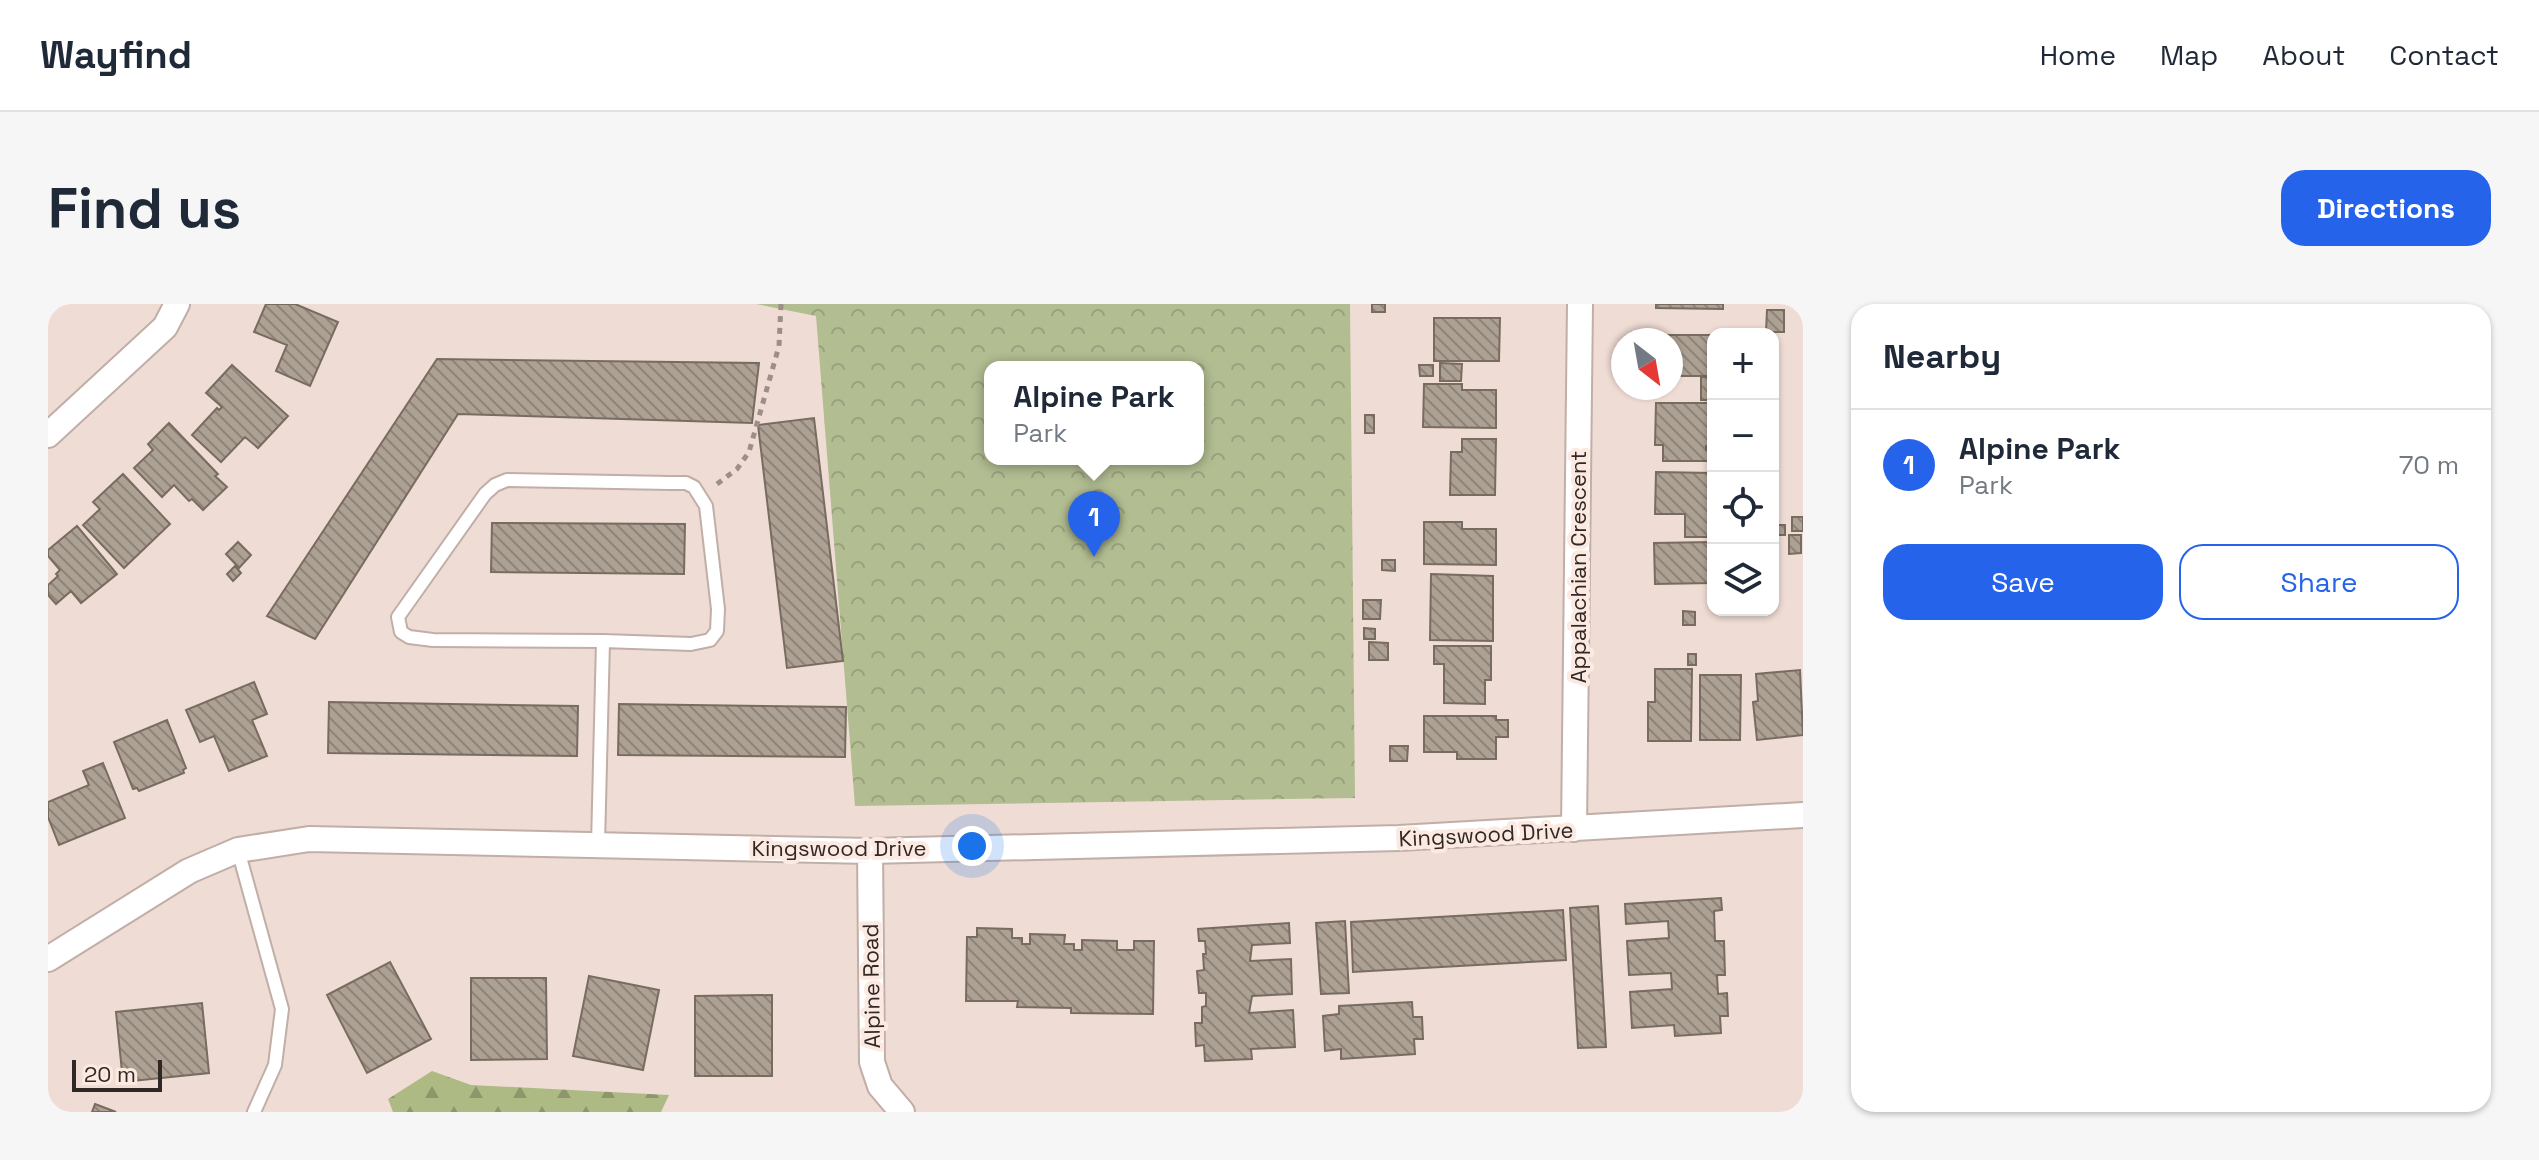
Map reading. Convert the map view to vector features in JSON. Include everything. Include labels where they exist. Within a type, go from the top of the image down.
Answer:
[{"type":"street","points":[[48,435],[165,327],[177,304]]},
{"type":"street","name":"Appalachian Crescent","points":[[1574,829],[1580,304]]},
{"type":"street","name":"Kingswood Drive","points":[[48,959],[189,871],[238,850],[309,839],[870,851],[1399,838],[1803,815]]},
{"type":"street","name":"Alpine Road","points":[[870,851],[872,1062],[880,1086],[900,1112]]},
{"type":"lane","points":[[507,480],[686,483],[694,487],[706,506],[718,609],[717,631],[710,640],[691,644],[603,641],[433,640],[409,637],[401,632],[398,617],[485,494],[495,485],[507,480]]},
{"type":"lane","points":[[598,845],[603,641]]},
{"type":"lane","points":[[238,850],[282,1009],[275,1065],[254,1112]]},
{"type":"path","points":[[700,496],[737,469],[749,452],[779,346],[781,304]]},
{"type":"green space","points":[[756,304],[1350,304],[1355,798],[855,806],[816,316]]},
{"type":"green space","points":[[432,1071],[471,1085],[669,1095],[661,1112],[393,1112],[388,1099]]},
{"type":"building","points":[[266,304],[295,304],[338,322],[310,386],[276,371],[287,345],[254,332]]},
{"type":"building","points":[[1372,304],[1385,304],[1385,312],[1372,312]]},
{"type":"building","points":[[1656,304],[1723,304],[1723,309],[1656,308]]},
{"type":"building","points":[[1767,310],[1784,310],[1784,332],[1779,332],[1779,328],[1766,328]]},
{"type":"building","points":[[1434,318],[1500,318],[1499,361],[1434,361]]},
{"type":"building","points":[[1683,335],[1707,335],[1707,376],[1683,376]]},
{"type":"building","points":[[437,359],[759,363],[752,423],[458,414],[315,639],[267,616]]},
{"type":"building","points":[[1440,363],[1462,364],[1461,381],[1440,381]]},
{"type":"building","points":[[232,365],[288,416],[258,448],[245,437],[221,462],[192,435],[217,408],[222,407],[206,393]]},
{"type":"building","points":[[1419,365],[1433,365],[1433,376],[1420,376]]},
{"type":"building","points":[[1701,377],[1707,377],[1707,400],[1701,400]]},
{"type":"building","points":[[1424,384],[1462,384],[1462,390],[1496,390],[1496,428],[1423,427]]},
{"type":"building","points":[[1656,403],[1707,403],[1707,461],[1663,461],[1663,445],[1655,445]]},
{"type":"building","points":[[1365,415],[1374,415],[1374,433],[1365,433]]},
{"type":"building","points":[[814,418],[843,661],[787,668],[758,425]]},
{"type":"building","points":[[169,423],[227,487],[203,510],[174,485],[162,497],[134,468],[153,450],[148,444]]},
{"type":"building","points":[[1462,439],[1496,439],[1495,495],[1450,495],[1451,452],[1462,452]]},
{"type":"building","points":[[1656,472],[1707,473],[1707,537],[1685,537],[1685,514],[1655,514]]},
{"type":"building","points":[[123,474],[170,524],[124,568],[83,525],[100,509],[93,502]]},
{"type":"building","points":[[1792,517],[1803,517],[1803,531],[1792,531]]},
{"type":"building","points":[[1424,522],[1462,522],[1462,529],[1496,529],[1496,565],[1424,564]]},
{"type":"building","points":[[492,523],[685,524],[684,574],[491,572]]},
{"type":"building","points":[[1779,525],[1785,525],[1785,535],[1779,535]]},
{"type":"building","points":[[77,526],[117,574],[81,603],[71,591],[56,604],[48,595],[48,585],[60,570],[48,556],[48,550]]},
{"type":"building","points":[[1789,535],[1801,535],[1801,553],[1789,554]]},
{"type":"building","points":[[238,542],[251,555],[239,568],[226,554]]},
{"type":"building","points":[[1707,542],[1707,583],[1655,584],[1654,543]]},
{"type":"building","points":[[1382,560],[1395,560],[1395,571],[1382,570]]},
{"type":"building","points":[[235,566],[241,573],[233,581],[227,574]]},
{"type":"building","points":[[1431,574],[1493,576],[1493,641],[1430,640]]},
{"type":"building","points":[[1363,600],[1381,600],[1380,619],[1363,619]]},
{"type":"building","points":[[1683,611],[1695,612],[1695,625],[1683,625]]},
{"type":"building","points":[[1364,628],[1375,629],[1375,639],[1364,639]]},
{"type":"building","points":[[1369,642],[1388,643],[1388,660],[1369,660]]},
{"type":"building","points":[[1434,646],[1491,646],[1491,680],[1485,680],[1485,704],[1444,703],[1444,664],[1434,664]]},
{"type":"building","points":[[1688,654],[1696,654],[1696,665],[1688,665]]},
{"type":"building","points":[[1655,669],[1692,669],[1691,741],[1648,741],[1648,702],[1655,702]]},
{"type":"building","points":[[1800,670],[1803,735],[1757,740],[1753,702],[1758,701],[1756,674]]},
{"type":"building","points":[[1700,675],[1741,675],[1740,740],[1700,740]]},
{"type":"building","points":[[254,682],[267,714],[252,720],[267,756],[229,771],[214,736],[200,742],[186,710]]},
{"type":"building","points":[[329,702],[578,706],[577,756],[328,753]]},
{"type":"building","points":[[619,704],[846,707],[845,757],[618,755]]},
{"type":"building","points":[[1424,716],[1496,716],[1496,720],[1508,720],[1508,737],[1496,737],[1496,759],[1457,759],[1457,752],[1424,752]]},
{"type":"building","points":[[167,720],[186,768],[184,773],[139,791],[133,789],[114,742]]},
{"type":"building","points":[[1390,746],[1408,746],[1407,761],[1390,761]]},
{"type":"building","points":[[103,763],[125,818],[59,845],[48,817],[48,802],[89,785],[83,771]]},
{"type":"building","points":[[1721,898],[1722,910],[1714,911],[1715,941],[1724,941],[1725,975],[1717,975],[1718,994],[1727,993],[1728,1016],[1720,1016],[1721,1033],[1675,1036],[1674,1025],[1632,1028],[1630,992],[1672,989],[1671,973],[1629,975],[1627,941],[1669,938],[1668,921],[1626,924],[1625,904]]},
{"type":"building","points":[[1598,906],[1606,1047],[1578,1048],[1570,908]]},
{"type":"building","points":[[1563,910],[1566,960],[1353,972],[1351,922]]},
{"type":"building","points":[[1345,921],[1349,993],[1321,994],[1316,923]]},
{"type":"building","points":[[1289,923],[1290,943],[1252,945],[1250,961],[1291,959],[1292,994],[1252,996],[1249,1013],[1293,1010],[1295,1047],[1251,1049],[1252,1059],[1205,1061],[1204,1045],[1196,1046],[1195,1023],[1202,1023],[1202,1007],[1206,1006],[1206,993],[1199,993],[1197,971],[1204,970],[1205,941],[1199,941],[1198,929]]},
{"type":"building","points":[[977,928],[1012,929],[1012,938],[1022,938],[1022,944],[1030,944],[1030,934],[1065,935],[1064,944],[1074,944],[1074,950],[1082,950],[1082,940],[1117,941],[1117,950],[1134,950],[1134,941],[1154,941],[1153,1014],[1071,1013],[1071,1008],[1017,1007],[1018,1001],[966,1001],[967,937],[977,937]]},
{"type":"building","points":[[390,962],[431,1039],[367,1073],[327,995]]},
{"type":"building","points":[[589,976],[659,990],[643,1070],[573,1056]]},
{"type":"building","points":[[471,978],[546,978],[547,1059],[471,1060]]},
{"type":"building","points":[[772,995],[772,1076],[695,1076],[695,996]]},
{"type":"building","points":[[1412,1002],[1413,1017],[1422,1017],[1423,1039],[1414,1039],[1415,1054],[1341,1059],[1341,1049],[1325,1051],[1323,1016],[1339,1014],[1339,1006]]},
{"type":"building","points":[[202,1003],[209,1073],[123,1082],[116,1012]]},
{"type":"building","points":[[95,1104],[116,1112],[92,1112]]},
{"type":"place","name":"Alpine Park","points":[[1094,557]]}]
